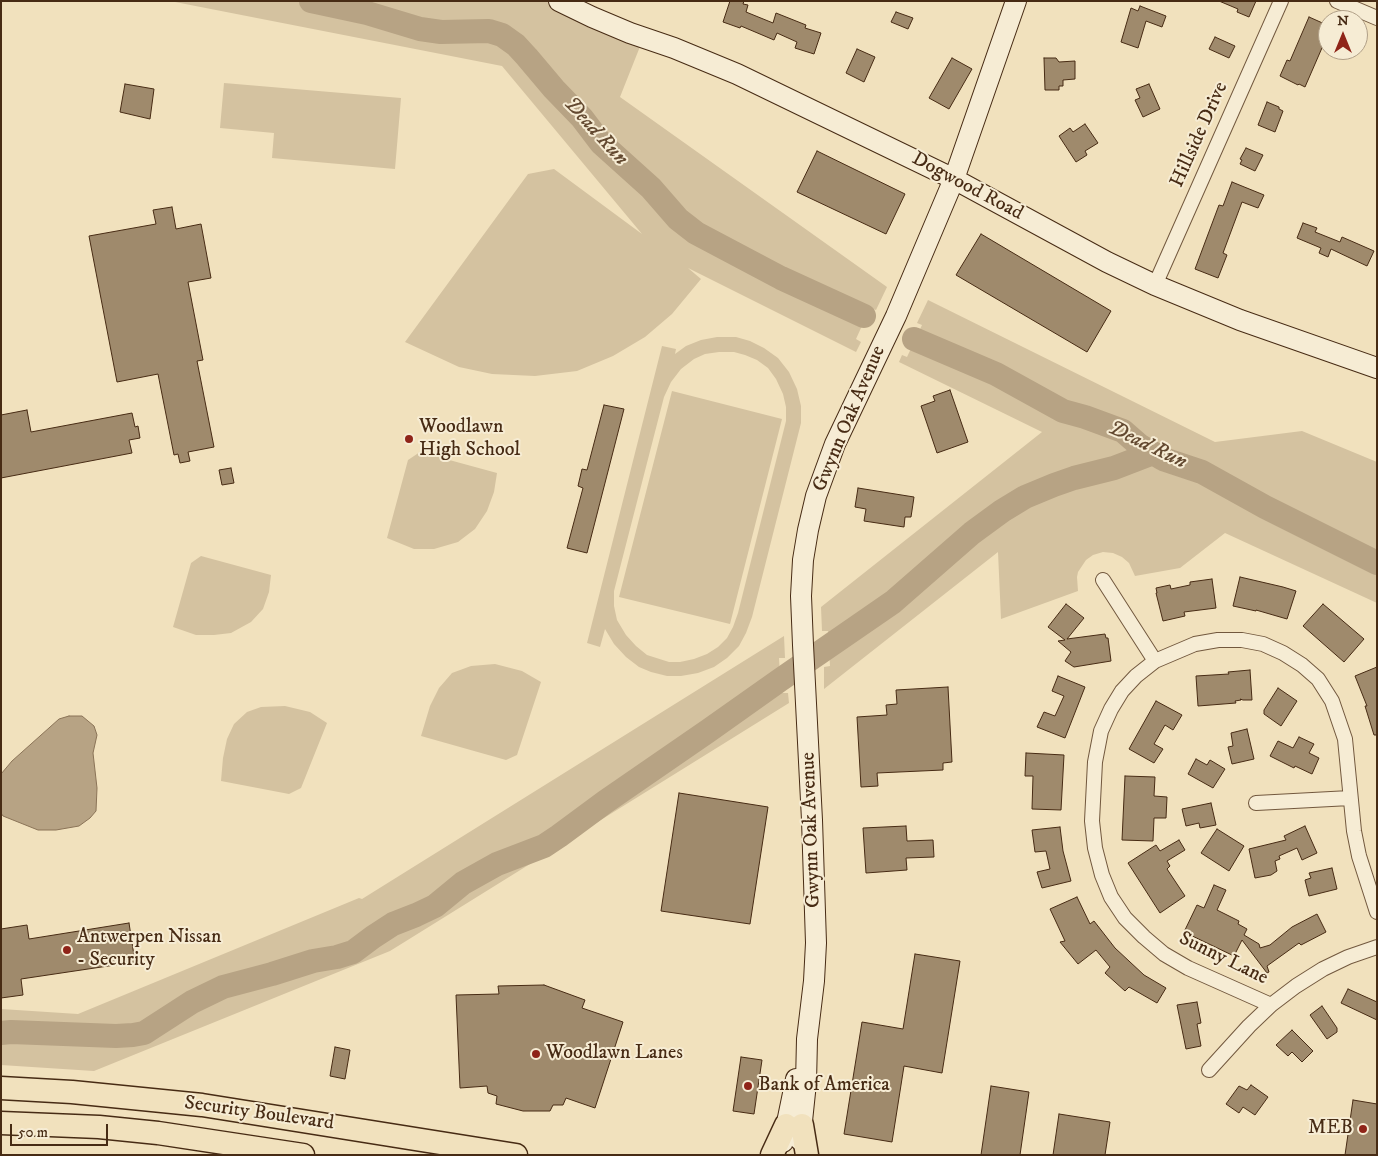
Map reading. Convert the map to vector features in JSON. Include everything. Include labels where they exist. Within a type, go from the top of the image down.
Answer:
[{"type":"main road","name":"Security Boulevard","points":[[1,1088],[72,1092],[202,1105],[431,1148],[516,1155]]},
{"type":"main road","name":"Security Boulevard","points":[[1,1123],[99,1127],[158,1133],[303,1155]]},
{"type":"main road","points":[[772,1155],[794,1125]]},
{"type":"main road","points":[[794,1125],[807,1155]]},
{"type":"street","name":"Dogwood Road","points":[[560,1],[614,27],[674,48],[737,74],[954,178],[1098,257],[1155,285],[1240,320],[1377,368]]},
{"type":"street","name":"Gwynn Oak Avenue","points":[[797,1155],[794,1125],[795,1082],[807,1039],[814,981],[816,943],[801,596],[803,560],[808,530],[816,496],[836,444],[896,316],[954,178],[1016,1]]},
{"type":"street","name":"Hillside Drive","points":[[1155,285],[1281,1]]},
{"type":"street","points":[[1337,1],[1377,18]]},
{"type":"street","points":[[1103,580],[1155,661]]},
{"type":"street","name":"Sunny Lane","points":[[1271,1005],[1188,968],[1164,954],[1125,918],[1111,897],[1094,848],[1092,821],[1094,762],[1101,731],[1111,709],[1122,691],[1136,676],[1155,661],[1195,644],[1218,640],[1242,640],[1263,644],[1283,653],[1302,665],[1318,679],[1332,701],[1345,739],[1354,831],[1359,856],[1377,912]]},
{"type":"street","points":[[1256,803],[1350,798]]},
{"type":"street","points":[[1209,1070],[1249,1026],[1271,1005],[1296,986],[1348,957],[1377,947]]},
{"type":"street","name":"Gwynn Oak Avenue","points":[[781,1155],[794,1125]]},
{"type":"shaded area","points":[[170,1],[553,1],[643,39],[620,97],[887,287],[876,310],[870,308],[856,339],[861,342],[856,352],[688,268],[701,279],[672,314],[645,337],[613,356],[577,371],[535,376],[492,374],[459,367],[405,342],[528,174],[554,169],[642,234],[502,66]]},
{"type":"shaded area","points":[[224,83],[401,98],[395,169],[272,158],[274,133],[220,128]]},
{"type":"shaded area","points":[[928,300],[1215,442],[1302,431],[1377,462],[1377,603],[1225,533],[1180,568],[1135,576],[1129,563],[1122,557],[1113,553],[1103,552],[1093,555],[1086,560],[1078,572],[1078,591],[1001,619],[998,552],[824,689],[824,667],[830,666],[828,631],[822,631],[821,607],[1042,432],[899,362],[902,355],[907,357],[922,325],[917,323]]},
{"type":"shaded area","points":[[717,337],[736,337],[764,348],[778,358],[789,372],[797,389],[801,406],[801,423],[752,617],[746,633],[739,646],[714,667],[698,673],[667,676],[639,667],[614,644],[605,629],[600,647],[587,643],[662,346],[676,349],[675,354],[686,346],[701,340]],"holes":[[[734,352],[757,360],[768,368],[783,394],[786,407],[786,421],[733,627],[727,638],[707,654],[680,662],[669,662],[647,655],[626,635],[617,620],[614,606],[614,591],[664,397],[671,382],[681,369],[694,359],[705,354]]]},
{"type":"shaded area","points":[[672,391],[782,419],[730,624],[619,597]]},
{"type":"shaded area","points":[[420,452],[497,473],[494,492],[487,511],[475,529],[458,542],[434,549],[414,549],[387,538],[408,460]]},
{"type":"shaded area","points":[[201,556],[271,575],[269,592],[263,609],[251,622],[231,633],[214,635],[196,635],[173,627],[191,563]]},
{"type":"shaded area","points":[[784,636],[785,658],[779,658],[781,693],[788,693],[789,703],[390,951],[94,1071],[1,1065],[1,1009],[78,1014],[359,898],[362,899]]},
{"type":"shaded area","points":[[495,664],[522,671],[541,682],[517,755],[506,760],[421,736],[430,706],[439,688],[452,673],[471,666]]},
{"type":"shaded area","points":[[285,706],[310,712],[327,723],[301,788],[289,794],[221,781],[227,739],[234,724],[247,712],[261,707]]},
{"type":"shaded area","points":[[69,716],[82,716],[94,726],[97,735],[93,753],[97,788],[96,811],[79,826],[56,830],[38,830],[3,816],[1,813],[1,774],[12,761],[59,719]]},
{"type":"building","points":[[730,1],[744,1],[743,4],[748,5],[746,12],[773,23],[776,13],[806,25],[805,28],[821,33],[814,54],[795,48],[797,42],[777,33],[774,40],[741,26],[740,28],[723,22]]},
{"type":"building","points":[[1219,1],[1256,1],[1249,17],[1237,12],[1238,9]]},
{"type":"building","points":[[1140,6],[1166,16],[1162,27],[1146,21],[1138,48],[1121,42],[1131,8],[1138,11]]},
{"type":"building","points":[[896,12],[913,18],[908,29],[891,22]]},
{"type":"building","points":[[1309,17],[1318,21],[1318,57],[1305,87],[1280,76],[1287,60],[1290,61]]},
{"type":"building","points":[[1215,37],[1235,46],[1229,58],[1209,49]]},
{"type":"building","points":[[857,49],[875,57],[864,82],[846,73]]},
{"type":"building","points":[[952,58],[972,69],[949,109],[929,98]]},
{"type":"building","points":[[1044,58],[1056,58],[1059,62],[1075,61],[1075,79],[1063,80],[1063,86],[1059,86],[1059,90],[1045,90]]},
{"type":"building","points":[[125,84],[154,89],[150,119],[120,112]]},
{"type":"building","points":[[1149,84],[1160,109],[1143,117],[1135,100],[1140,98],[1136,89]]},
{"type":"building","points":[[1267,102],[1279,107],[1283,111],[1275,132],[1258,125]]},
{"type":"building","points":[[1085,124],[1098,143],[1085,151],[1087,155],[1076,162],[1059,136],[1070,128],[1073,132]]},
{"type":"building","points":[[1246,148],[1263,155],[1255,171],[1240,164],[1242,160],[1240,159]]},
{"type":"building","points":[[817,151],[905,194],[886,234],[797,192]]},
{"type":"building","points":[[1232,182],[1264,195],[1258,208],[1242,202],[1223,253],[1227,255],[1218,278],[1195,269],[1219,205],[1223,206]]},
{"type":"building","points":[[172,207],[176,229],[201,224],[211,278],[188,282],[203,360],[197,361],[214,447],[188,452],[190,461],[180,463],[178,454],[174,455],[158,374],[117,382],[89,236],[156,224],[153,210]]},
{"type":"building","points":[[1303,223],[1317,228],[1315,232],[1340,242],[1342,237],[1374,251],[1367,266],[1331,249],[1328,257],[1319,253],[1321,248],[1297,238]]},
{"type":"building","points":[[981,234],[1111,311],[1087,352],[956,275]]},
{"type":"building","points":[[950,390],[968,442],[937,453],[921,406],[935,401],[933,396]]},
{"type":"building","points":[[604,405],[624,409],[587,553],[567,548],[583,488],[578,486],[582,469],[587,470]]},
{"type":"building","points":[[27,410],[31,432],[132,413],[135,427],[138,426],[140,438],[129,440],[132,453],[1,478],[1,415]]},
{"type":"building","points":[[231,468],[234,483],[222,485],[219,470]]},
{"type":"building","points":[[858,488],[914,497],[911,517],[905,517],[904,527],[864,521],[866,509],[855,507]]},
{"type":"building","points":[[1240,577],[1296,591],[1287,619],[1233,606]]},
{"type":"building","points":[[1212,579],[1216,608],[1184,612],[1185,616],[1163,621],[1156,588],[1170,585],[1171,589],[1190,585],[1190,582]]},
{"type":"building","points":[[1066,604],[1084,618],[1067,639],[1105,634],[1106,638],[1108,638],[1111,661],[1074,667],[1065,661],[1071,652],[1058,641],[1065,640],[1048,627]]},
{"type":"building","points":[[1323,604],[1364,639],[1344,662],[1303,626]]},
{"type":"building","points":[[1377,667],[1377,735],[1374,735],[1365,706],[1367,706],[1355,676]]},
{"type":"building","points":[[1250,670],[1252,700],[1240,699],[1235,701],[1236,703],[1198,706],[1196,676],[1229,674],[1228,672]]},
{"type":"building","points":[[1058,676],[1085,687],[1065,738],[1037,727],[1044,712],[1055,716],[1064,696],[1052,691]]},
{"type":"building","points":[[948,687],[952,762],[943,763],[943,770],[877,773],[878,786],[861,787],[857,717],[887,715],[886,705],[897,704],[896,690]]},
{"type":"building","points":[[1278,688],[1297,701],[1281,726],[1264,714],[1264,710]]},
{"type":"building","points":[[1156,701],[1182,715],[1173,730],[1165,725],[1154,744],[1163,749],[1154,763],[1129,749]]},
{"type":"building","points":[[1247,729],[1254,759],[1232,764],[1228,747],[1233,746],[1231,733]]},
{"type":"building","points":[[1299,737],[1314,744],[1309,753],[1319,758],[1312,774],[1295,766],[1294,768],[1270,756],[1278,741],[1293,748]]},
{"type":"building","points":[[1026,753],[1064,755],[1061,810],[1032,809],[1033,776],[1025,776]]},
{"type":"building","points":[[1196,759],[1207,765],[1210,760],[1225,769],[1213,788],[1188,774]]},
{"type":"building","points":[[1125,776],[1155,777],[1154,796],[1167,797],[1166,818],[1154,818],[1153,841],[1122,840]]},
{"type":"building","points":[[679,793],[768,807],[750,924],[661,911]]},
{"type":"building","points":[[1211,803],[1216,825],[1200,828],[1199,823],[1186,826],[1182,809]]},
{"type":"building","points":[[906,826],[907,841],[933,840],[934,857],[906,858],[907,870],[866,873],[863,828]]},
{"type":"building","points":[[1305,826],[1317,853],[1302,860],[1297,848],[1279,856],[1280,859],[1275,861],[1277,871],[1271,875],[1255,878],[1249,849],[1286,840],[1284,836]]},
{"type":"building","points":[[1060,827],[1063,851],[1071,881],[1042,888],[1037,872],[1050,869],[1046,851],[1035,852],[1032,830]]},
{"type":"building","points":[[1217,829],[1244,846],[1229,871],[1201,853]]},
{"type":"building","points":[[1179,840],[1185,850],[1167,861],[1170,866],[1167,869],[1185,896],[1160,913],[1128,863],[1156,845],[1160,851]]},
{"type":"building","points":[[1332,868],[1337,889],[1309,896],[1305,880],[1311,878],[1309,873]]},
{"type":"building","points":[[1214,885],[1226,890],[1217,910],[1239,921],[1238,924],[1247,929],[1244,935],[1259,944],[1260,948],[1270,945],[1292,927],[1317,914],[1326,932],[1301,945],[1299,943],[1267,966],[1269,972],[1267,973],[1242,940],[1234,956],[1184,932],[1197,905],[1204,908]]},
{"type":"building","points":[[1077,897],[1090,924],[1094,921],[1115,948],[1144,975],[1166,988],[1157,1003],[1129,987],[1125,991],[1105,973],[1110,967],[1096,950],[1078,964],[1060,942],[1065,941],[1050,909]]},
{"type":"building","name":"Antwerpen Nissan - Security","points":[[129,923],[135,962],[21,979],[23,995],[1,998],[1,929],[27,925],[29,939]]},
{"type":"building","points":[[915,954],[960,961],[942,1073],[904,1066],[892,1142],[844,1134],[862,1022],[903,1029]]},
{"type":"building","name":"Woodlawn Lanes","points":[[544,985],[585,1000],[582,1008],[623,1022],[595,1108],[566,1098],[563,1105],[553,1105],[550,1111],[523,1111],[496,1104],[497,1096],[488,1093],[487,1086],[460,1088],[456,995],[499,994],[498,986]]},
{"type":"building","points":[[1348,989],[1377,1002],[1377,1020],[1341,1003]]},
{"type":"building","points":[[1197,1002],[1201,1023],[1197,1024],[1201,1046],[1186,1049],[1177,1005]]},
{"type":"building","points":[[1322,1006],[1337,1028],[1337,1032],[1327,1039],[1310,1015]]},
{"type":"building","points":[[1292,1030],[1313,1051],[1302,1062],[1292,1052],[1288,1056],[1276,1045]]},
{"type":"building","points":[[335,1047],[350,1050],[345,1079],[330,1076]]},
{"type":"building","name":"Bank of America","points":[[741,1057],[762,1060],[754,1114],[733,1111]]},
{"type":"building","points":[[1251,1085],[1268,1097],[1255,1115],[1243,1107],[1239,1113],[1226,1104],[1239,1086],[1247,1090]]},
{"type":"building","points":[[991,1086],[1029,1092],[1020,1155],[981,1155]]},
{"type":"building","name":"MEB","points":[[1353,1100],[1377,1104],[1377,1155],[1345,1155]]},
{"type":"building","points":[[1059,1114],[1110,1122],[1105,1155],[1053,1155]]},
{"type":"waterway","name":"Dead Run","points":[[311,1],[367,13],[420,29],[441,32],[489,31],[502,35],[516,45],[582,118],[601,143],[651,188],[678,219],[696,233],[781,278],[864,316]]},
{"type":"waterway","name":"Dead Run","points":[[914,339],[996,374],[1063,411],[1123,431],[1139,445],[1163,459],[1202,472],[1265,507],[1377,563]]},
{"type":"waterway","points":[[1,1033],[116,1036],[144,1033],[192,1002],[223,987],[313,961],[353,952],[393,924],[435,906],[463,883],[497,864],[544,846],[559,836],[893,602],[972,533],[1002,511],[1025,497],[1054,485],[1114,468],[1153,453]]},
{"type":"place","name":"Woodlawn High School","points":[[409,439]]},
{"type":"place","name":"Antwerpen Nissan - Security","points":[[67,950]]},
{"type":"place","name":"Woodlawn Lanes","points":[[536,1054]]},
{"type":"place","name":"Bank of America","points":[[748,1086]]},
{"type":"place","name":"MEB","points":[[1363,1129]]}]
